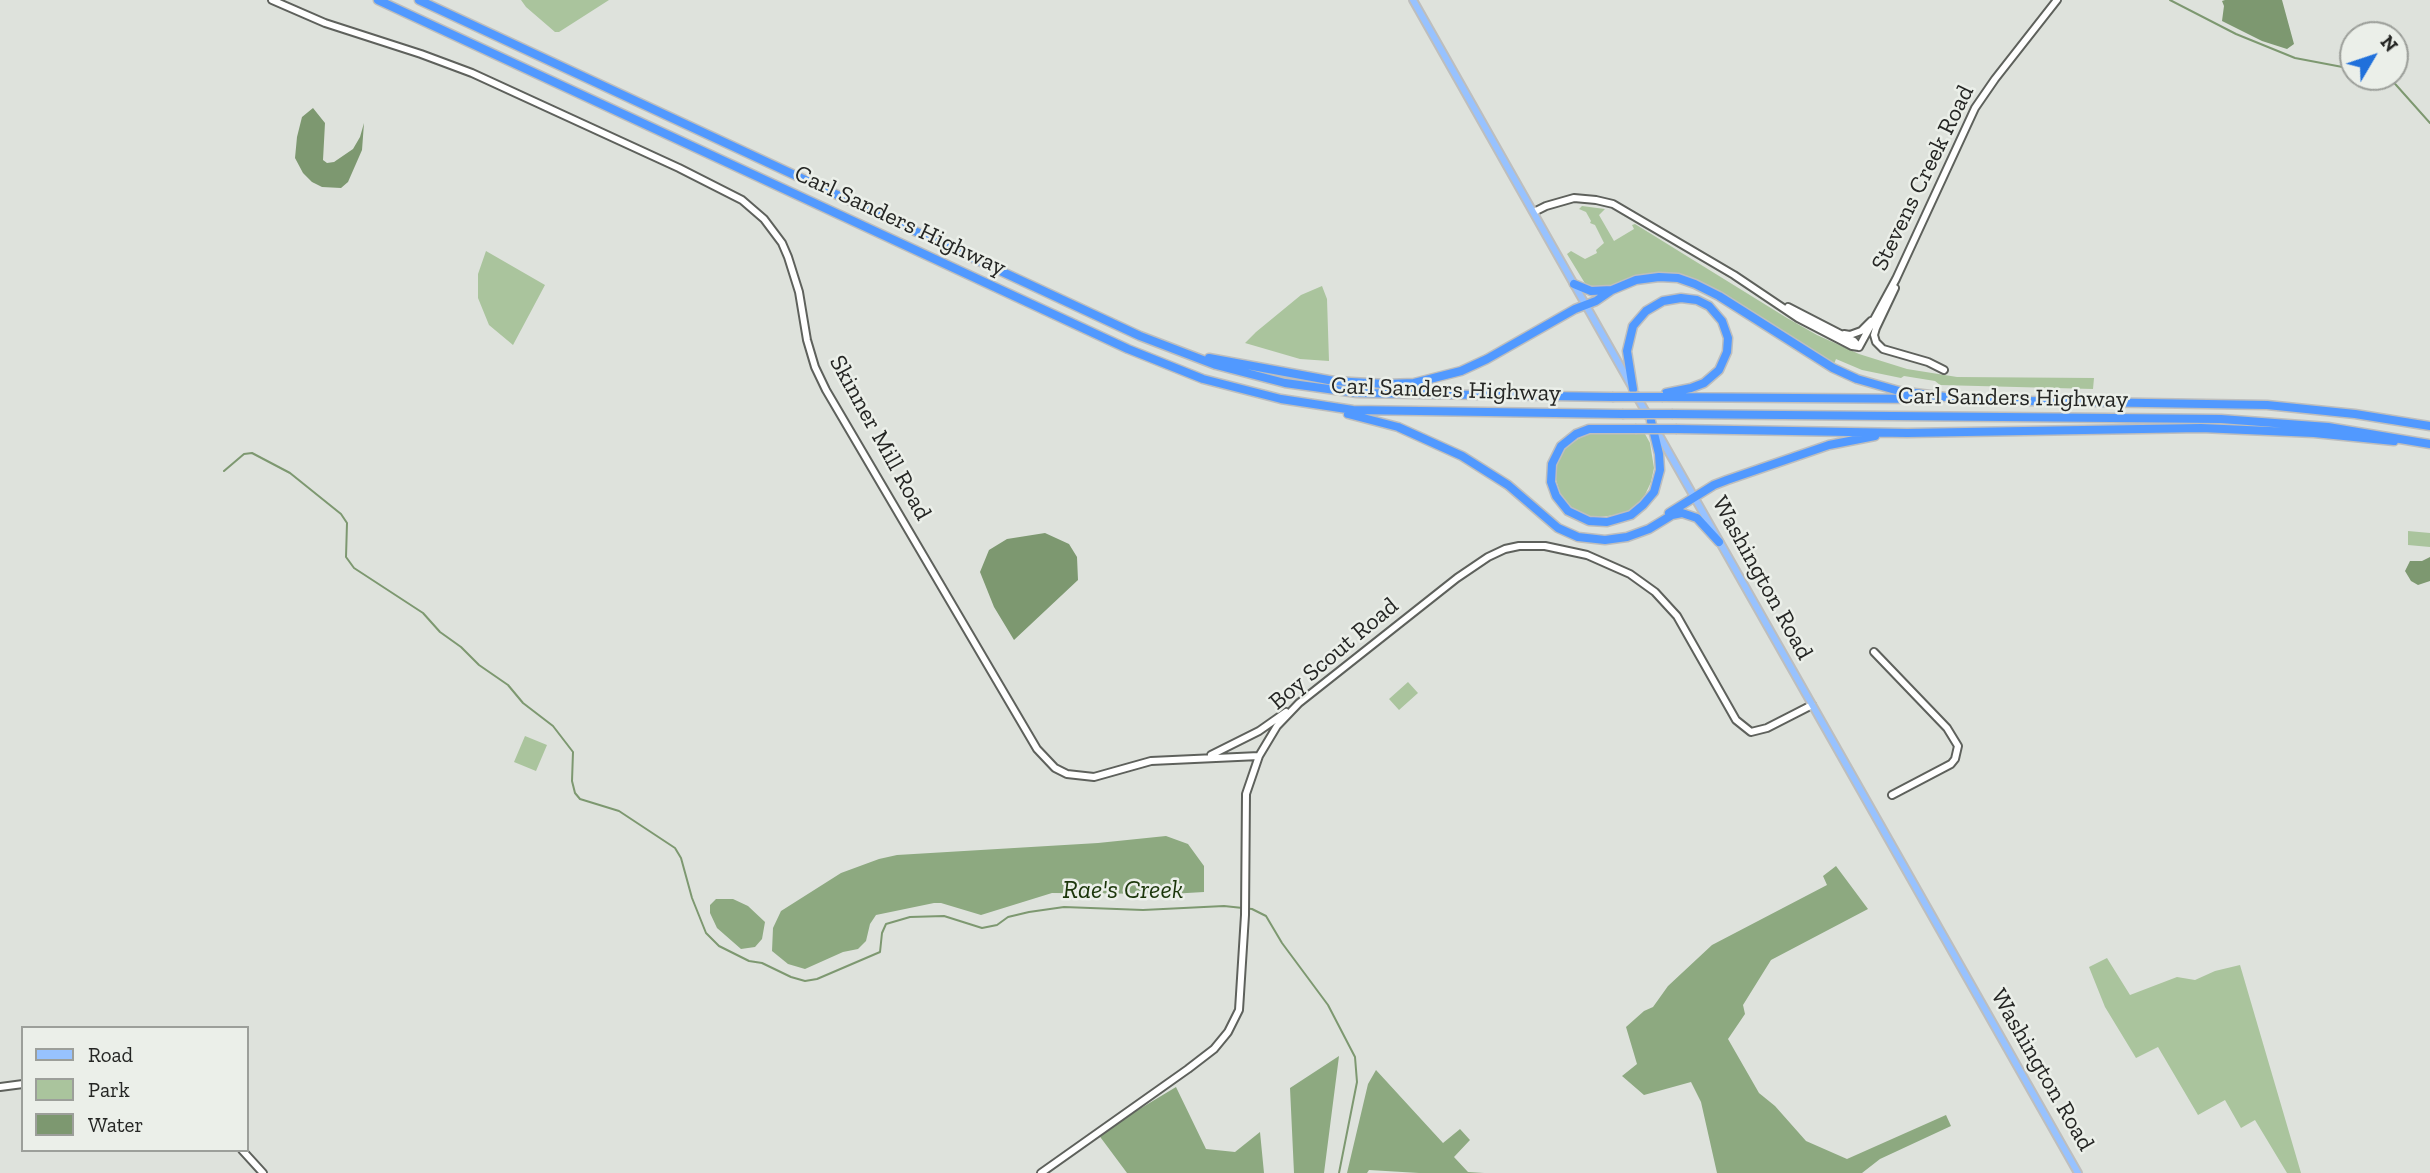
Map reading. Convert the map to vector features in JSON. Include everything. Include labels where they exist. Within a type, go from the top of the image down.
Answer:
[{"type":"highway","name":"Carl Sanders Highway","points":[[378,0],[1153,360],[1227,387],[1307,404],[1379,411],[2221,419],[2319,426],[2428,443]]},
{"type":"highway","name":"Carl Sanders Highway","points":[[419,0],[1182,354],[1269,380],[1338,391],[1384,394],[1616,397],[1662,395],[2267,405],[2355,414],[2430,426]]},
{"type":"highway","points":[[1182,354],[1314,379],[1377,384],[1414,383],[1446,376],[1474,365],[1612,290],[1636,280],[1678,278],[1719,296],[1817,358],[1857,379],[1899,391],[1969,400]]},
{"type":"highway","points":[[1574,284],[1591,291],[1612,290]]},
{"type":"highway","points":[[1633,389],[1627,347],[1631,330],[1641,315],[1668,299],[1690,299],[1704,303],[1719,316],[1726,330],[1727,352],[1722,365],[1710,378],[1698,385],[1662,395]]},
{"type":"highway","points":[[1307,404],[1398,427],[1462,456],[1508,485],[1558,528],[1570,534],[1596,540],[1627,537],[1649,529],[1672,515],[1682,513],[1697,519],[1720,542]]},
{"type":"highway","points":[[1651,421],[1659,454],[1660,470],[1654,492],[1643,505],[1631,515],[1607,522],[1589,521],[1568,511],[1556,496],[1551,482],[1552,464],[1561,446],[1576,434],[1589,429],[1635,429],[1677,429],[1907,432],[2201,428],[2314,433],[2428,443]]},
{"type":"highway","points":[[1627,537],[1727,480],[1829,445],[1907,432]]},
{"type":"main road","name":"Washington Road","points":[[1413,0],[2078,1173]]},
{"type":"street","name":"Skinner Mill Road","points":[[272,0],[325,23],[472,73],[679,168],[742,200],[752,208],[774,231],[788,257],[799,292],[807,341],[815,368],[826,390],[1045,760],[1067,774],[1094,777],[1139,763],[1259,755]]},
{"type":"street","name":"Stevens Creek Road","points":[[1859,346],[1896,279],[1975,108],[1994,79],[2057,0]]},
{"type":"street","points":[[1534,212],[1574,198],[1610,203],[1640,218],[1798,318],[1852,346],[1859,346]]},
{"type":"street","points":[[1896,279],[1893,293],[1876,328],[1876,342],[1883,349],[1928,362],[1944,370]]},
{"type":"street","points":[[1775,302],[1838,332],[1859,346]]},
{"type":"street","points":[[1838,332],[1850,335],[1861,331],[1875,318]]},
{"type":"street","name":"Boy Scout Road","points":[[1041,1173],[1188,1069],[1214,1049],[1228,1032],[1238,1010],[1245,915],[1246,794],[1259,755],[1277,726],[1299,703],[1457,578],[1488,557],[1504,549],[1537,545],[1578,553],[1611,564],[1630,574],[1655,592],[1677,616],[1736,720],[1747,730],[1767,728],[1812,705]]},
{"type":"street","points":[[1874,652],[1947,728],[1958,746],[1951,764],[1892,795]]},
{"type":"street","points":[[1209,757],[1259,731],[1299,703]]},
{"type":"street","points":[[0,1087],[21,1084]]},
{"type":"street","points":[[244,1152],[263,1173]]},
{"type":"green space","points":[[521,0],[609,0],[555,32]]},
{"type":"green space","points":[[1582,206],[1605,209],[1599,215],[1614,241],[1634,229],[1632,225],[1635,224],[1787,318],[1859,354],[1907,369],[1957,377],[2094,378],[2093,389],[1940,385],[1935,381],[1862,370],[1836,359],[1834,364],[1829,363],[1710,287],[1680,275],[1646,274],[1603,288],[1586,285],[1567,254],[1571,251],[1585,259],[1597,253],[1596,250],[1604,243],[1586,212],[1579,209]]},
{"type":"green space","points":[[486,251],[545,285],[513,345],[489,325],[478,298],[478,274]]},
{"type":"green space","points":[[1322,286],[1327,299],[1329,361],[1300,359],[1245,343],[1301,295]]},
{"type":"green space","points":[[1587,434],[1645,434],[1650,443],[1654,468],[1651,482],[1644,497],[1633,509],[1617,515],[1586,516],[1569,506],[1561,496],[1555,466],[1568,445]]},
{"type":"green space","points":[[2408,531],[2430,533],[2430,547],[2408,545]]},
{"type":"green space","points":[[1408,682],[1418,693],[1399,710],[1389,699]]},
{"type":"green space","points":[[525,736],[547,745],[536,771],[514,762]]},
{"type":"green space","points":[[2107,958],[2130,995],[2177,977],[2195,980],[2215,971],[2240,965],[2301,1173],[2287,1173],[2255,1120],[2241,1128],[2225,1100],[2198,1115],[2158,1047],[2136,1058],[2105,1007],[2089,967]]},
{"type":"shaded area","points":[[1166,836],[1188,844],[1204,866],[1204,892],[1052,893],[981,915],[934,903],[876,915],[870,924],[866,941],[858,949],[843,952],[805,969],[788,964],[772,951],[773,928],[781,911],[841,873],[879,859],[897,855],[1098,843]]},
{"type":"shaded area","points":[[1836,866],[1868,909],[1771,960],[1743,1005],[1745,1014],[1728,1039],[1759,1093],[1775,1106],[1806,1141],[1847,1159],[1946,1115],[1951,1126],[1880,1159],[1862,1173],[1717,1173],[1701,1102],[1691,1082],[1644,1095],[1622,1076],[1637,1064],[1626,1027],[1644,1011],[1653,1007],[1668,986],[1712,945],[1827,885],[1823,876]]},
{"type":"shaded area","points":[[716,899],[733,899],[748,906],[765,922],[762,939],[755,947],[741,949],[717,928],[710,913],[710,905]]},
{"type":"shaded area","points":[[1339,1056],[1324,1173],[1294,1173],[1290,1088]]},
{"type":"shaded area","points":[[1376,1070],[1443,1143],[1460,1129],[1470,1140],[1454,1157],[1468,1172],[1484,1173],[1369,1170],[1367,1173],[1347,1173],[1368,1084]]},
{"type":"shaded area","points":[[1176,1087],[1206,1149],[1235,1152],[1260,1132],[1264,1173],[1127,1173],[1098,1134]]},
{"type":"water","points":[[2282,0],[2294,44],[2287,49],[2262,41],[2222,21],[2222,1]]},
{"type":"water","points":[[313,108],[325,123],[323,160],[327,163],[334,162],[353,149],[364,123],[362,150],[348,182],[341,188],[322,187],[312,182],[303,173],[295,158],[302,117]]},
{"type":"water","points":[[1045,533],[1069,544],[1077,557],[1078,580],[1014,640],[994,607],[980,572],[989,550],[1007,539]]},
{"type":"water","points":[[2430,557],[2430,581],[2418,585],[2411,581],[2405,571],[2410,561],[2422,561]]},
{"type":"waterway","points":[[2170,0],[2236,34],[2295,58],[2339,66]]},
{"type":"waterway","points":[[2401,91],[2430,123]]},
{"type":"waterway","name":"Rae's Creek","points":[[224,471],[244,454],[252,453],[290,473],[341,514],[347,523],[346,557],[354,568],[423,613],[440,632],[508,685],[523,703],[553,726],[573,752],[572,781],[575,793],[580,799],[619,811],[675,848],[681,858],[692,898],[706,933],[719,946],[749,961],[762,963],[805,981],[817,979],[880,952],[886,924],[910,917],[944,916],[982,928],[997,925],[1008,917],[1064,907],[1143,910],[1224,906],[1252,909],[1266,916],[1282,943],[1328,1005],[1355,1057],[1357,1082],[1339,1173]]}]
